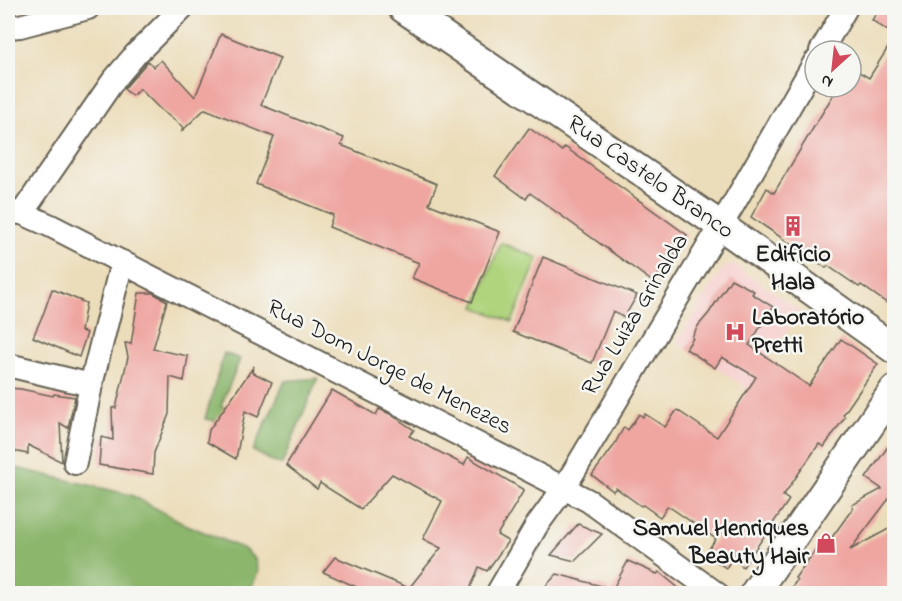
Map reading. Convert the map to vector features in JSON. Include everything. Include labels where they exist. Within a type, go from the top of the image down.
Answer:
[{"type":"main road","name":"Rua Castelo Branco","points":[[404,8],[721,226],[894,349]]},
{"type":"main road","points":[[754,594],[894,390]]},
{"type":"street","points":[[20,20],[88,8]]},
{"type":"street","points":[[15,212],[113,81],[136,54],[182,8]]},
{"type":"street","points":[[828,39],[846,8]]},
{"type":"street","name":"Rua Luiza Grinalda","points":[[497,594],[537,525],[564,488],[721,226],[803,83]]},
{"type":"street","name":"Rua Dom Jorge de Menezes","points":[[15,212],[51,226],[590,501],[717,594]]},
{"type":"street","points":[[75,463],[91,385],[122,262]]},
{"type":"street","points":[[8,365],[91,385]]},
{"type":"shaded area","name":"Laboratório Pretti","points":[[735,265],[800,311],[748,389],[677,342],[723,267]]},
{"type":"green space","points":[[501,243],[538,258],[512,322],[475,307]]},
{"type":"green space","points":[[224,353],[240,359],[221,406],[243,420],[240,426],[205,419]]},
{"type":"green space","points":[[318,378],[282,464],[253,451],[285,381]]},
{"type":"green space","points":[[8,466],[131,495],[187,525],[244,549],[255,559],[258,572],[249,593],[8,593]]},
{"type":"building","points":[[880,8],[894,8],[894,35],[872,20]]},
{"type":"building","points":[[221,34],[280,58],[261,105],[344,138],[341,145],[437,184],[429,204],[500,232],[472,302],[412,278],[419,263],[329,227],[333,215],[256,184],[274,137],[205,109],[182,131],[183,127],[161,110],[140,89],[132,96],[124,89],[148,61],[154,67],[161,60],[195,97]]},
{"type":"building","points":[[894,38],[894,308],[861,285],[859,287],[828,266],[826,268],[751,217],[767,188],[774,193],[831,99],[863,99],[863,74],[869,78]]},
{"type":"building","points":[[529,128],[562,151],[565,147],[687,235],[653,282],[530,193],[526,199],[495,176]]},
{"type":"building","points":[[543,257],[637,295],[624,318],[613,311],[592,363],[513,332]]},
{"type":"building","points":[[731,279],[754,291],[752,294],[773,307],[749,345],[809,386],[841,339],[878,364],[824,447],[819,444],[783,496],[789,500],[743,567],[732,559],[726,568],[705,554],[716,539],[668,506],[660,517],[616,488],[613,491],[592,475],[613,447],[624,427],[628,430],[639,414],[643,417],[645,414],[665,427],[677,410],[717,437],[756,377],[722,357],[715,368],[686,349],[698,326]]},
{"type":"building","points":[[52,289],[86,303],[81,331],[87,333],[79,357],[33,337]]},
{"type":"building","points":[[139,293],[153,293],[167,301],[153,349],[188,356],[184,381],[170,377],[169,414],[154,453],[153,474],[99,465],[101,437],[113,440],[112,408],[116,408],[128,357],[125,343],[131,344]]},
{"type":"building","points":[[254,366],[252,372],[272,382],[258,417],[245,411],[236,459],[207,442],[209,430]]},
{"type":"building","points":[[8,388],[53,396],[54,394],[75,397],[68,428],[60,423],[62,462],[28,445],[28,454],[8,450]]},
{"type":"building","points":[[332,390],[376,415],[379,409],[390,414],[414,430],[409,436],[464,465],[468,457],[524,490],[497,535],[508,541],[487,571],[479,567],[468,594],[372,594],[323,572],[335,557],[409,588],[441,548],[423,539],[442,501],[392,474],[361,509],[320,483],[317,489],[286,465]]},
{"type":"building","points":[[894,438],[894,498],[891,496],[850,550],[894,526],[894,594],[787,594],[797,580],[795,578],[825,537],[830,540],[853,508],[852,505],[882,489],[866,478]]},
{"type":"building","points":[[578,524],[602,534],[575,561],[551,555]]},
{"type":"building","points":[[628,561],[657,574],[659,572],[686,594],[610,594]]},
{"type":"building","points":[[557,574],[609,588],[609,594],[538,594]]},
{"type":"place","name":"Edifício Hala","points":[[793,226]]},
{"type":"place","name":"Laboratório Pretti","points":[[735,332]]},
{"type":"place","name":"Samuel Henriques Beauty Hair","points":[[826,543]]}]
